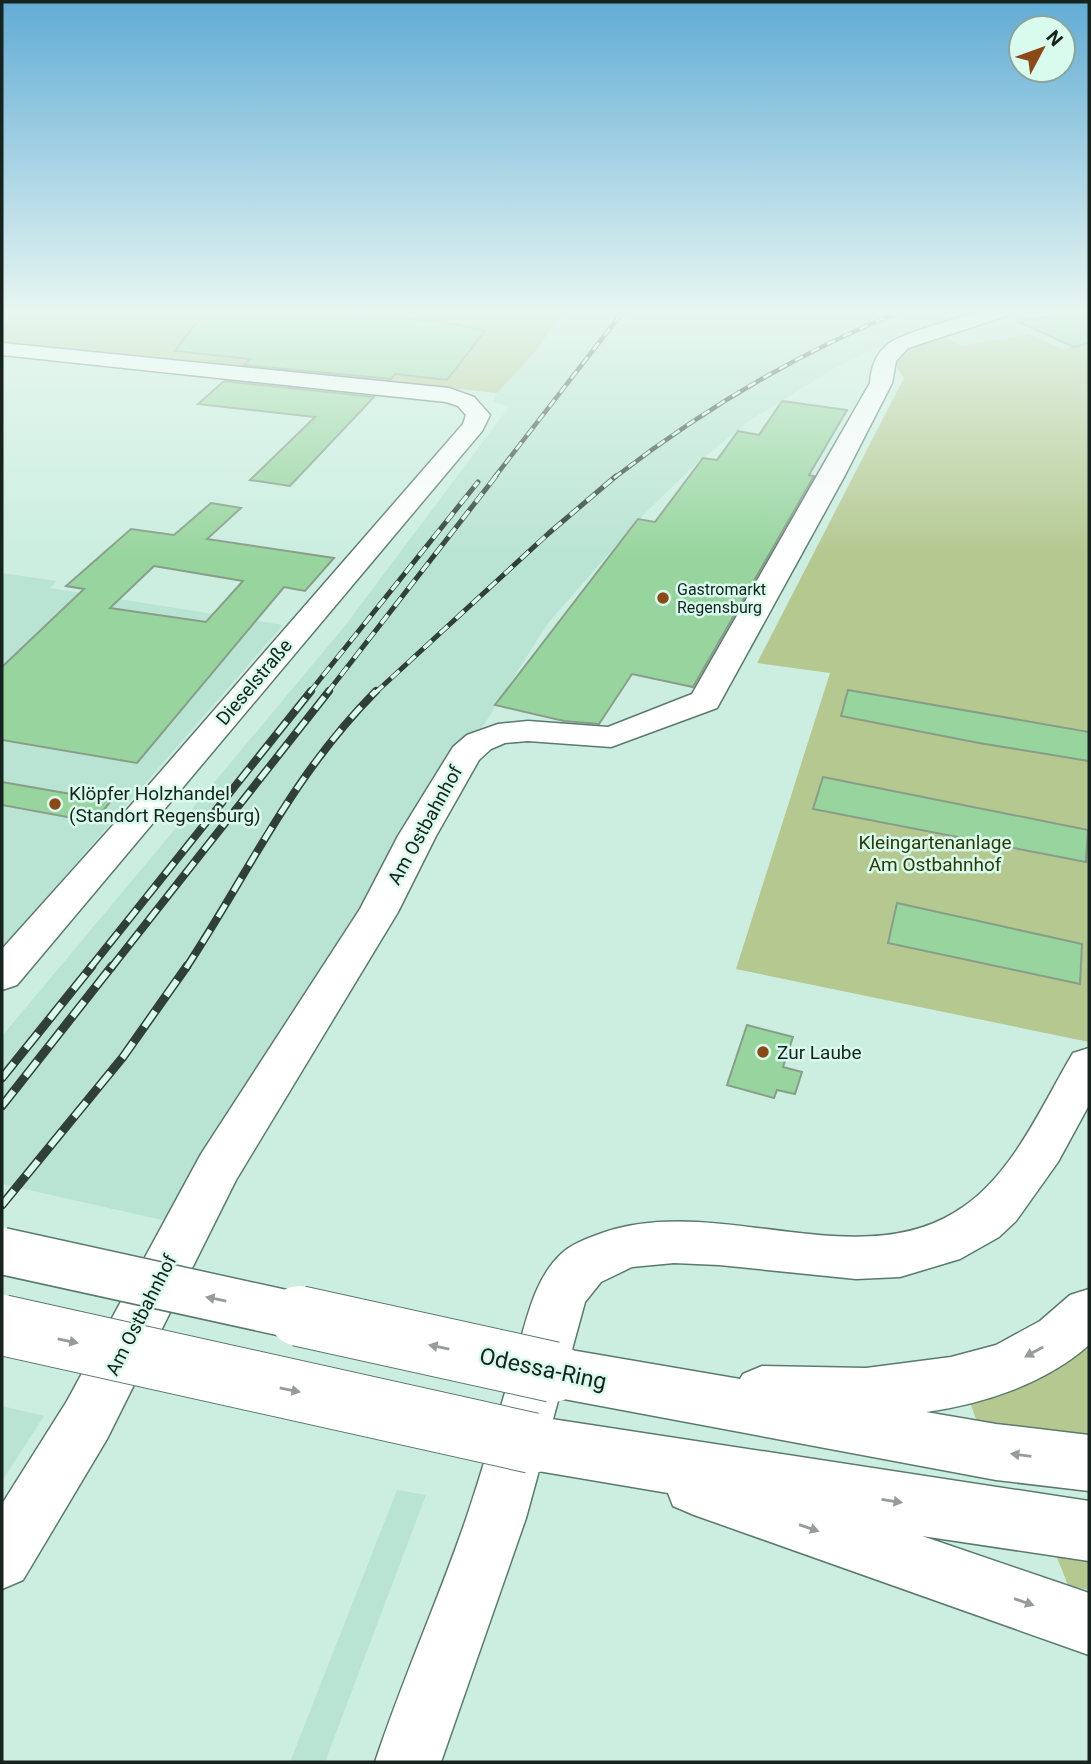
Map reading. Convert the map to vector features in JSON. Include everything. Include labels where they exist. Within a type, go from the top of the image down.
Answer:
[{"type":"main road","name":"Dieselstraße","points":[[2,975],[162,793],[474,426],[478,415],[466,400],[404,391]]},
{"type":"main road","name":"Am Ostbahnhof","points":[[2,1559],[87,1420],[218,1168],[378,912],[417,836],[465,754],[479,742],[498,734],[528,731],[611,737],[705,701],[877,391]]},
{"type":"main road","points":[[408,1762],[496,1518],[561,1295],[581,1267],[629,1245],[676,1240],[794,1254],[873,1257],[926,1249],[944,1242],[979,1223],[1017,1186],[1089,1065]]},
{"type":"main road","name":"Odessa-Ring","points":[[2,1251],[614,1385],[996,1452],[1089,1464]]},
{"type":"main road","points":[[614,1385],[866,1394],[951,1383],[1008,1367],[1059,1338],[1089,1312]]},
{"type":"main road","points":[[2,1325],[532,1443],[1005,1520],[1089,1531]]},
{"type":"main road","points":[[607,1455],[1089,1624]]},
{"type":"shaded area","points":[[797,391],[752,419],[697,463],[643,515],[548,623],[171,1222],[2,1184],[2,1036],[344,627],[509,407],[493,401],[497,393]]},
{"type":"shaded area","points":[[2,573],[57,581],[50,588],[283,625],[2,948]]},
{"type":"shaded area","points":[[2,1406],[44,1416],[2,1481]]},
{"type":"shaded area","points":[[397,1490],[426,1495],[325,1762],[290,1762]]},
{"type":"green space","name":"Kleingartenanlage Am Ostbahnhof","points":[[897,391],[1089,391],[1089,1042],[736,969],[830,673],[757,663]]},
{"type":"green space","points":[[1089,1341],[1089,1437],[977,1422],[969,1399],[1063,1361]]},
{"type":"green space","points":[[1056,1555],[1089,1559],[1089,1590],[1068,1585]]},
{"type":"building","points":[[212,391],[321,391],[374,397],[290,486],[250,480],[315,417],[198,404]]},
{"type":"building","name":"Gastromarkt Regensburg","points":[[782,401],[847,410],[809,475],[814,476],[693,687],[632,674],[599,724],[564,721],[495,705],[638,519],[655,522],[703,458],[717,460],[738,431],[759,435]]},
{"type":"building","points":[[211,503],[241,508],[207,539],[334,558],[305,591],[284,587],[137,763],[2,740],[2,667],[84,589],[66,586],[131,529],[174,535]],"holes":[[[154,566],[243,581],[206,622],[110,608]]]},
{"type":"building","points":[[848,690],[1089,732],[1089,761],[841,716]]},
{"type":"building","points":[[823,777],[1088,830],[1086,862],[813,809]]},
{"type":"building","name":"Klöpfer Holzhandel (Standort Regensburg)","points":[[2,782],[111,801],[94,822],[2,805]]},
{"type":"building","points":[[897,903],[1082,944],[1080,984],[888,943]]},
{"type":"building","name":"Zur Laube","points":[[747,1025],[793,1037],[783,1067],[802,1072],[795,1094],[777,1090],[774,1098],[727,1085]]},
{"type":"railway","points":[[494,478],[561,391]]},
{"type":"railway","points":[[614,478],[648,452],[740,391]]},
{"type":"railway","points":[[327,693],[496,476]]},
{"type":"railway","points":[[375,693],[549,533],[616,476]]},
{"type":"railway","points":[[309,693],[478,482]]},
{"type":"railway","points":[[90,968],[311,691]]},
{"type":"railway","points":[[111,968],[329,691]]},
{"type":"railway","points":[[186,968],[296,790],[346,724],[376,691]]},
{"type":"railway","points":[[2,1078],[92,966]]},
{"type":"railway","points":[[2,1106],[112,966]]},
{"type":"railway","points":[[2,1205],[123,1057],[187,966]]},
{"type":"place","name":"Gastromarkt Regensburg","points":[[663,598]]},
{"type":"place","name":"Klöpfer Holzhandel (Standort Regensburg)","points":[[55,804]]},
{"type":"place","name":"Zur Laube","points":[[763,1052]]}]
